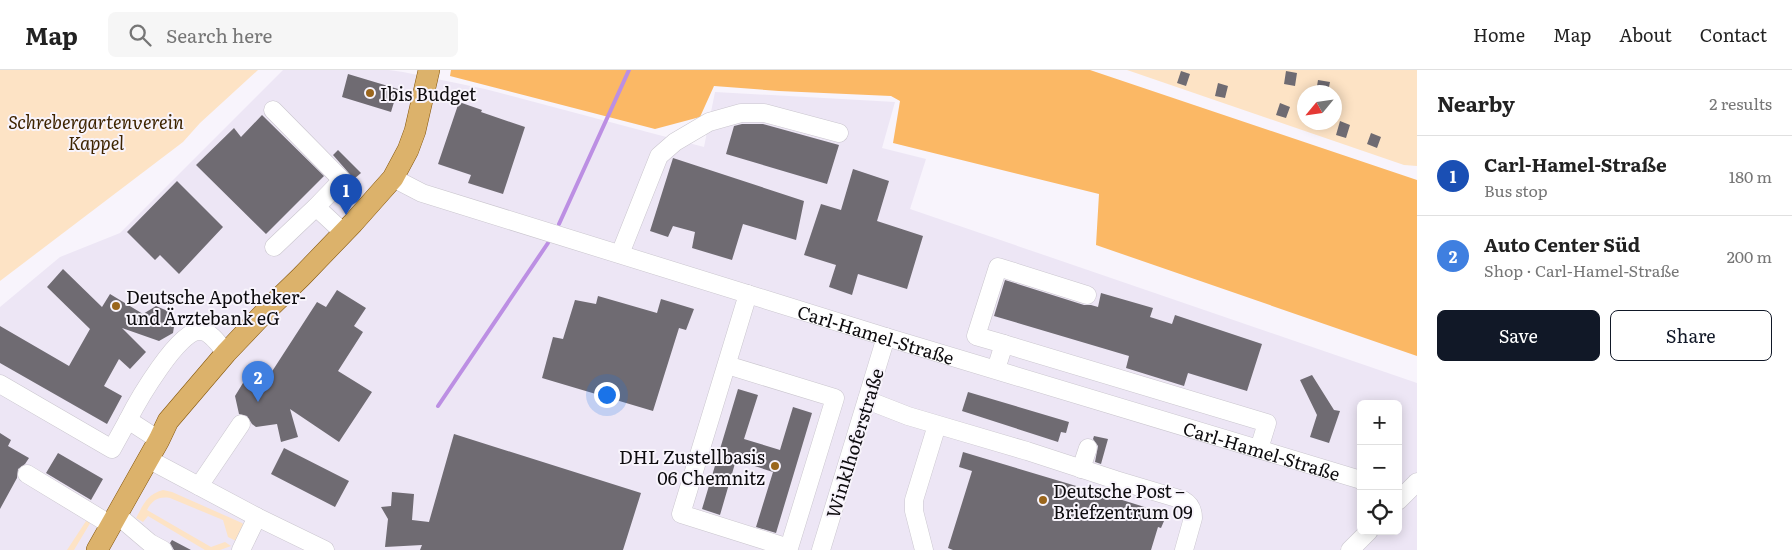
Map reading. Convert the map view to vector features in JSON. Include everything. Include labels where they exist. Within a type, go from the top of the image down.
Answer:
[{"type":"main road","points":[[97,550],[168,421],[226,353],[344,233],[393,178],[408,150],[415,131],[429,70]]},
{"type":"street","points":[[273,110],[342,180],[274,247]]},
{"type":"street","points":[[620,254],[659,156],[675,142],[709,122],[741,113],[764,113],[840,133]]},
{"type":"street","name":"Carl-Hamel-Straße","points":[[393,178],[422,192],[748,294],[1357,479]]},
{"type":"street","points":[[316,207],[344,233]]},
{"type":"street","points":[[1088,295],[998,267],[976,336],[1267,423],[1259,449]]},
{"type":"street","points":[[727,366],[835,398],[789,548],[681,514],[748,294]]},
{"type":"street","points":[[0,384],[112,448],[160,368],[189,334],[203,331],[226,353]]},
{"type":"street","name":"Winklhoferstraße","points":[[821,550],[886,337]]},
{"type":"street","points":[[996,369],[1004,344]]},
{"type":"street","points":[[867,400],[908,416],[1179,498],[1187,502],[1193,513],[1184,550]]},
{"type":"street","points":[[128,420],[159,440]]},
{"type":"street","points":[[199,486],[241,424]]},
{"type":"street","points":[[924,550],[914,511],[914,500],[937,425]]},
{"type":"street","points":[[1081,469],[1088,448]]},
{"type":"street","points":[[148,459],[257,517],[325,550]]},
{"type":"street","points":[[27,474],[114,520],[152,548]]},
{"type":"street","points":[[241,550],[257,517]]},
{"type":"street","points":[[1350,550],[1365,535]]},
{"type":"shaded area","points":[[283,70],[389,70],[403,72],[485,89],[704,147],[715,92],[895,102],[882,148],[926,159],[910,209],[1417,383],[1417,550],[0,550],[0,307],[60,257],[120,233]]},
{"type":"shaded area","points":[[451,70],[1090,70],[1417,180],[1417,356],[1096,245],[1099,194],[893,143],[900,101],[891,96],[714,86],[700,117],[655,129],[450,76]]},
{"type":"green space","name":"Schrebergartenverein Kappel","points":[[0,70],[258,70],[200,123],[183,142],[0,281]]},
{"type":"green space","points":[[1127,70],[1417,70],[1417,166],[1404,165],[1302,130],[1342,130],[1342,85],[1297,85],[1297,128]]},
{"type":"green space","points":[[163,490],[172,492],[242,523],[244,525],[238,542],[228,537],[223,520],[170,498],[156,500],[147,510],[211,547],[225,542],[231,546],[220,550],[205,550],[148,516],[143,522],[136,518],[149,497]]},
{"type":"green space","points":[[88,518],[92,520],[74,550],[67,550]]},
{"type":"building","points":[[1181,71],[1190,74],[1186,86],[1177,83]]},
{"type":"building","points":[[1286,71],[1297,73],[1295,86],[1284,84]]},
{"type":"building","name":"Ibis Budget","points":[[348,74],[398,89],[391,112],[342,97]]},
{"type":"building","points":[[1318,80],[1330,82],[1329,85],[1317,85]]},
{"type":"building","points":[[1218,83],[1228,86],[1225,98],[1215,96]]},
{"type":"building","points":[[459,102],[482,110],[481,112],[525,127],[503,194],[468,183],[471,175],[438,164]]},
{"type":"building","points":[[1280,103],[1290,107],[1286,118],[1276,115]]},
{"type":"building","points":[[262,115],[324,176],[266,234],[196,165],[234,128],[241,137]]},
{"type":"building","points":[[1342,122],[1350,125],[1346,138],[1336,135],[1337,130],[1342,130]]},
{"type":"building","points":[[763,124],[839,145],[827,184],[726,154],[734,126]]},
{"type":"building","points":[[1371,133],[1381,137],[1377,148],[1367,144]]},
{"type":"building","points":[[338,150],[361,173],[354,179],[333,155]]},
{"type":"building","points":[[673,158],[804,201],[796,240],[743,224],[732,260],[692,248],[695,232],[673,226],[668,237],[650,231]]},
{"type":"building","points":[[853,169],[889,181],[877,221],[923,236],[907,289],[858,274],[852,295],[829,287],[836,265],[804,255],[821,204],[841,210]]},
{"type":"building","points":[[177,181],[223,227],[179,274],[160,255],[155,260],[127,232]]},
{"type":"building","points":[[63,269],[102,307],[110,294],[143,314],[156,306],[170,312],[175,320],[173,333],[159,341],[122,328],[146,352],[130,369],[119,359],[104,386],[122,396],[107,424],[0,363],[0,326],[69,366],[90,329],[47,287]]},
{"type":"building","points":[[1005,280],[1084,305],[1098,307],[1101,293],[1153,308],[1150,317],[1172,324],[1175,315],[1262,344],[1247,391],[1188,373],[1184,386],[1126,368],[1129,356],[994,316]]},
{"type":"building","points":[[337,290],[366,308],[354,326],[363,332],[338,371],[372,392],[339,442],[290,409],[298,437],[281,442],[277,424],[256,427],[247,416],[239,414],[235,396],[246,378],[271,373],[317,302],[326,307]]},
{"type":"building","points":[[598,296],[657,313],[661,299],[694,309],[686,330],[679,328],[653,411],[542,378],[553,337],[563,339],[575,300],[596,304]]},
{"type":"building","points":[[1312,375],[1334,410],[1340,411],[1329,443],[1310,437],[1317,415],[1300,380]]},
{"type":"building","name":"DHL Zustellbasis 06 Chemnitz","points":[[738,389],[758,395],[744,439],[780,450],[793,407],[812,413],[776,533],[756,527],[773,472],[736,460],[720,515],[702,509]]},
{"type":"building","points":[[968,392],[1069,422],[1066,433],[1061,432],[1058,442],[962,411]]},
{"type":"building","points":[[0,433],[11,440],[8,446],[29,458],[18,469],[17,478],[0,509]]},
{"type":"building","points":[[454,434],[641,493],[623,550],[420,550],[422,545],[385,547],[388,519],[381,507],[391,506],[392,492],[414,494],[412,520],[429,522]]},
{"type":"building","points":[[1094,436],[1108,439],[1101,464],[1095,462],[1098,446],[1093,439]]},
{"type":"building","points":[[284,448],[349,481],[335,507],[271,474]]},
{"type":"building","name":"Deutsche Post – Briefzentrum 09","points":[[963,452],[1167,514],[1161,528],[1158,527],[1151,550],[953,550],[948,548],[972,471],[959,467]]},
{"type":"building","points":[[58,453],[103,479],[91,500],[46,473]]},
{"type":"building","points":[[172,540],[191,550],[174,550],[170,543]]},
{"type":"waterway","points":[[559,224],[629,70]]},
{"type":"waterway","points":[[438,406],[548,243]]},
{"type":"place","name":"Ibis Budget","points":[[370,93]]},
{"type":"place","name":"Carl-Hamel-Straße","points":[[346,215]]},
{"type":"place","name":"Deutsche Apotheker- und Ärztebank eG","points":[[116,306]]},
{"type":"place","name":"Auto Center Süd","points":[[258,402]]},
{"type":"place","name":"DHL Zustellbasis 06 Chemnitz","points":[[775,466]]},
{"type":"place","name":"Deutsche Post – Briefzentrum 09","points":[[1043,500]]}]
